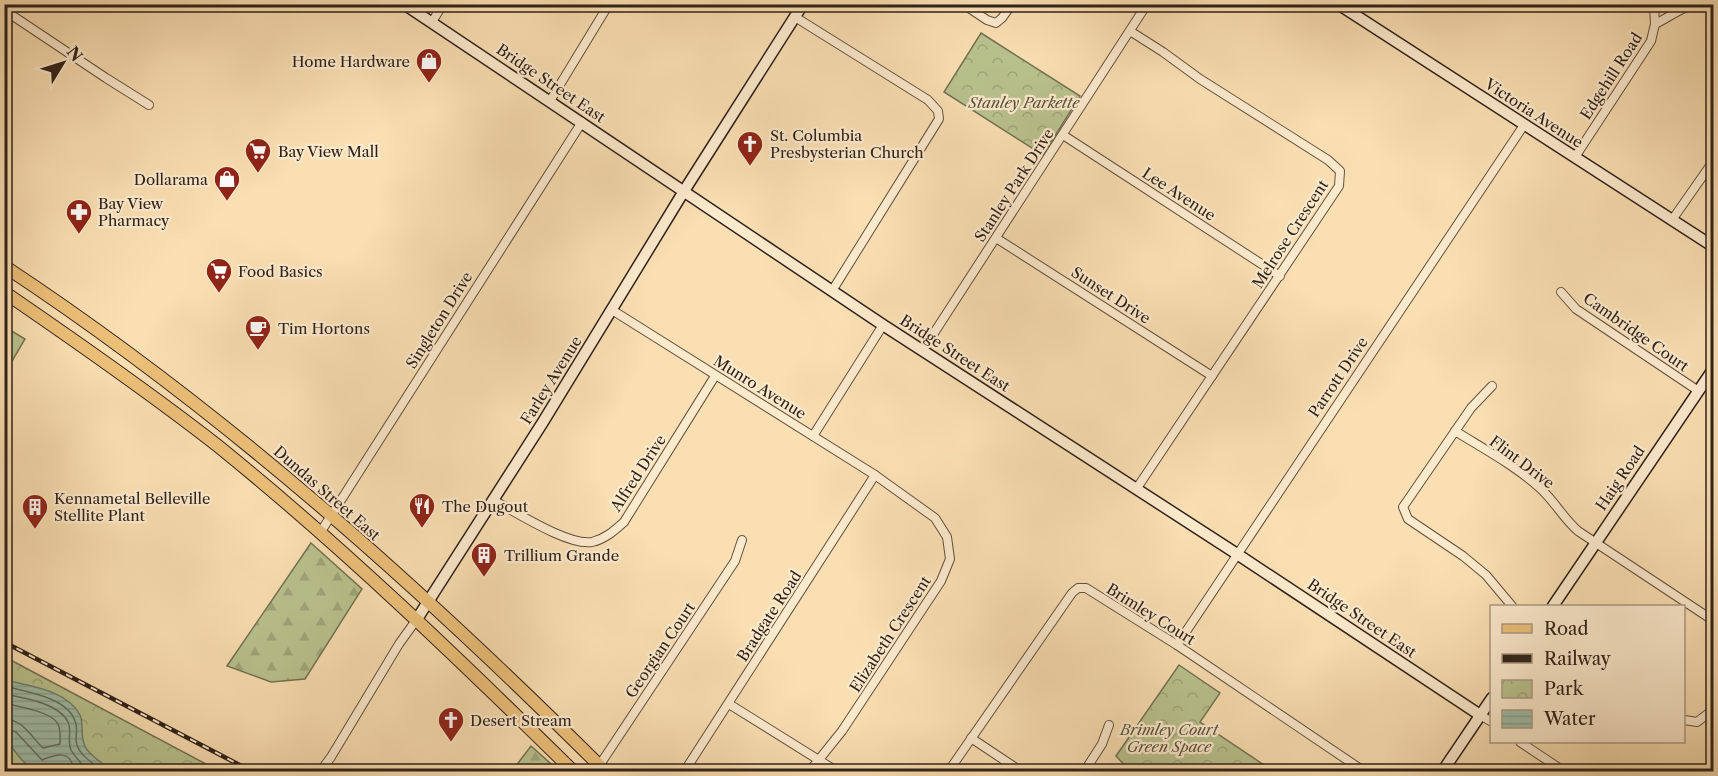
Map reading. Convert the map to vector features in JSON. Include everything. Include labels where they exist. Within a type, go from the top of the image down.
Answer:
[{"type":"main road","name":"Dundas Street East","points":[[4,266],[232,431],[332,516],[427,602],[600,769]]},
{"type":"main road","points":[[4,292],[86,348],[180,417],[320,533],[417,619],[573,771]]},
{"type":"main road","points":[[458,658],[471,643]]},
{"type":"street","name":"Bridge Street East","points":[[404,4],[883,325],[1137,488],[1490,721]]},
{"type":"street","points":[[432,22],[443,4]]},
{"type":"street","points":[[550,101],[609,4]]},
{"type":"street","name":"Farley Avenue","points":[[321,770],[803,4]]},
{"type":"street","points":[[963,4],[987,20],[996,23],[1012,4]]},
{"type":"street","name":"Stanley Park Drive","points":[[923,350],[1147,4]]},
{"type":"street","name":"Victoria Avenue","points":[[1338,4],[1713,247]]},
{"type":"street","name":"Edgehill Road","points":[[1575,157],[1651,41],[1655,24],[1654,4]]},
{"type":"street","points":[[1655,24],[1691,5],[1699,4]]},
{"type":"street","points":[[4,10],[149,105]]},
{"type":"street","points":[[795,17],[928,100],[938,111],[939,119],[832,291]]},
{"type":"street","name":"Melrose Crescent","points":[[1130,31],[1200,79],[1328,160],[1340,171],[1339,186],[1137,488]]},
{"type":"street","name":"Singleton Drive","points":[[320,533],[582,122]]},
{"type":"street","name":"Parrott Drive","points":[[1176,645],[1524,125]]},
{"type":"street","name":"Lee Avenue","points":[[1063,135],[1280,276]]},
{"type":"street","points":[[1672,220],[1713,160]]},
{"type":"street","name":"Sunset Drive","points":[[996,238],[1212,376]]},
{"type":"street","name":"Cambridge Court","points":[[1561,292],[1576,309],[1697,390]]},
{"type":"street","name":"Munro Avenue","points":[[612,310],[813,436],[883,325]]},
{"type":"street","name":"Haig Road","points":[[1554,605],[1697,390],[1713,371]]},
{"type":"street","name":"Alfred Drive","points":[[493,500],[571,541],[591,542],[609,535],[624,522],[715,376]]},
{"type":"street","points":[[1492,387],[1481,396],[1455,430],[1412,493],[1404,507],[1404,513],[1408,519],[1474,564],[1511,605]]},
{"type":"street","name":"Flint Drive","points":[[1455,430],[1542,489],[1568,522],[1595,542],[1713,621]]},
{"type":"street","name":"Elizabeth Crescent","points":[[809,771],[842,731],[928,603],[950,560],[947,537],[935,518],[875,475],[813,436]]},
{"type":"street","name":"Bradgate Road","points":[[684,771],[875,475]]},
{"type":"street","name":"Georgian Court","points":[[600,769],[735,561],[742,540]]},
{"type":"street","name":"Brimley Court","points":[[948,771],[1072,593],[1078,588],[1086,588],[1365,771]]},
{"type":"street","points":[[1442,771],[1490,700]]},
{"type":"street","points":[[729,704],[838,771]]},
{"type":"street","points":[[1685,720],[1696,722],[1709,713],[1713,706]]},
{"type":"street","points":[[1084,771],[1102,744],[1109,725]]},
{"type":"street","points":[[972,738],[1022,771]]},
{"type":"street","points":[[1523,743],[1565,771]]},
{"type":"green space","name":"Stanley Parkette","points":[[981,33],[1080,96],[1043,155],[944,92]]},
{"type":"green space","points":[[5,327],[25,339],[5,373]]},
{"type":"green space","points":[[311,543],[362,589],[305,679],[271,682],[227,666]]},
{"type":"green space","points":[[5,657],[219,771],[5,771]]},
{"type":"green space","name":"Brimley Court Green Space","points":[[1179,665],[1220,693],[1200,722],[1273,771],[1130,771],[1116,756]]},
{"type":"green space","points":[[531,746],[559,771],[512,771]]},
{"type":"water","points":[[5,680],[47,690],[74,707],[81,718],[85,746],[103,764],[102,770],[67,771],[56,768],[54,771],[44,771],[25,763],[5,738]]},
{"type":"railway","points":[[4,642],[253,772]]},
{"type":"place","name":"Home Hardware","points":[[429,84]]},
{"type":"place","name":"St. Columbia Presbysterian Church","points":[[750,167]]},
{"type":"place","name":"Bay View Mall","points":[[258,174]]},
{"type":"place","name":"Dollarama","points":[[227,202]]},
{"type":"place","name":"Bay View Pharmacy","points":[[79,235]]},
{"type":"place","name":"Food Basics","points":[[219,294]]},
{"type":"place","name":"Tim Hortons","points":[[258,351]]},
{"type":"place","name":"The Dugout","points":[[422,529]]},
{"type":"place","name":"Kennametal Belleville Stellite Plant","points":[[35,530]]},
{"type":"place","name":"Trillium Grande","points":[[484,578]]},
{"type":"place","name":"Desert Stream","points":[[451,743]]}]
